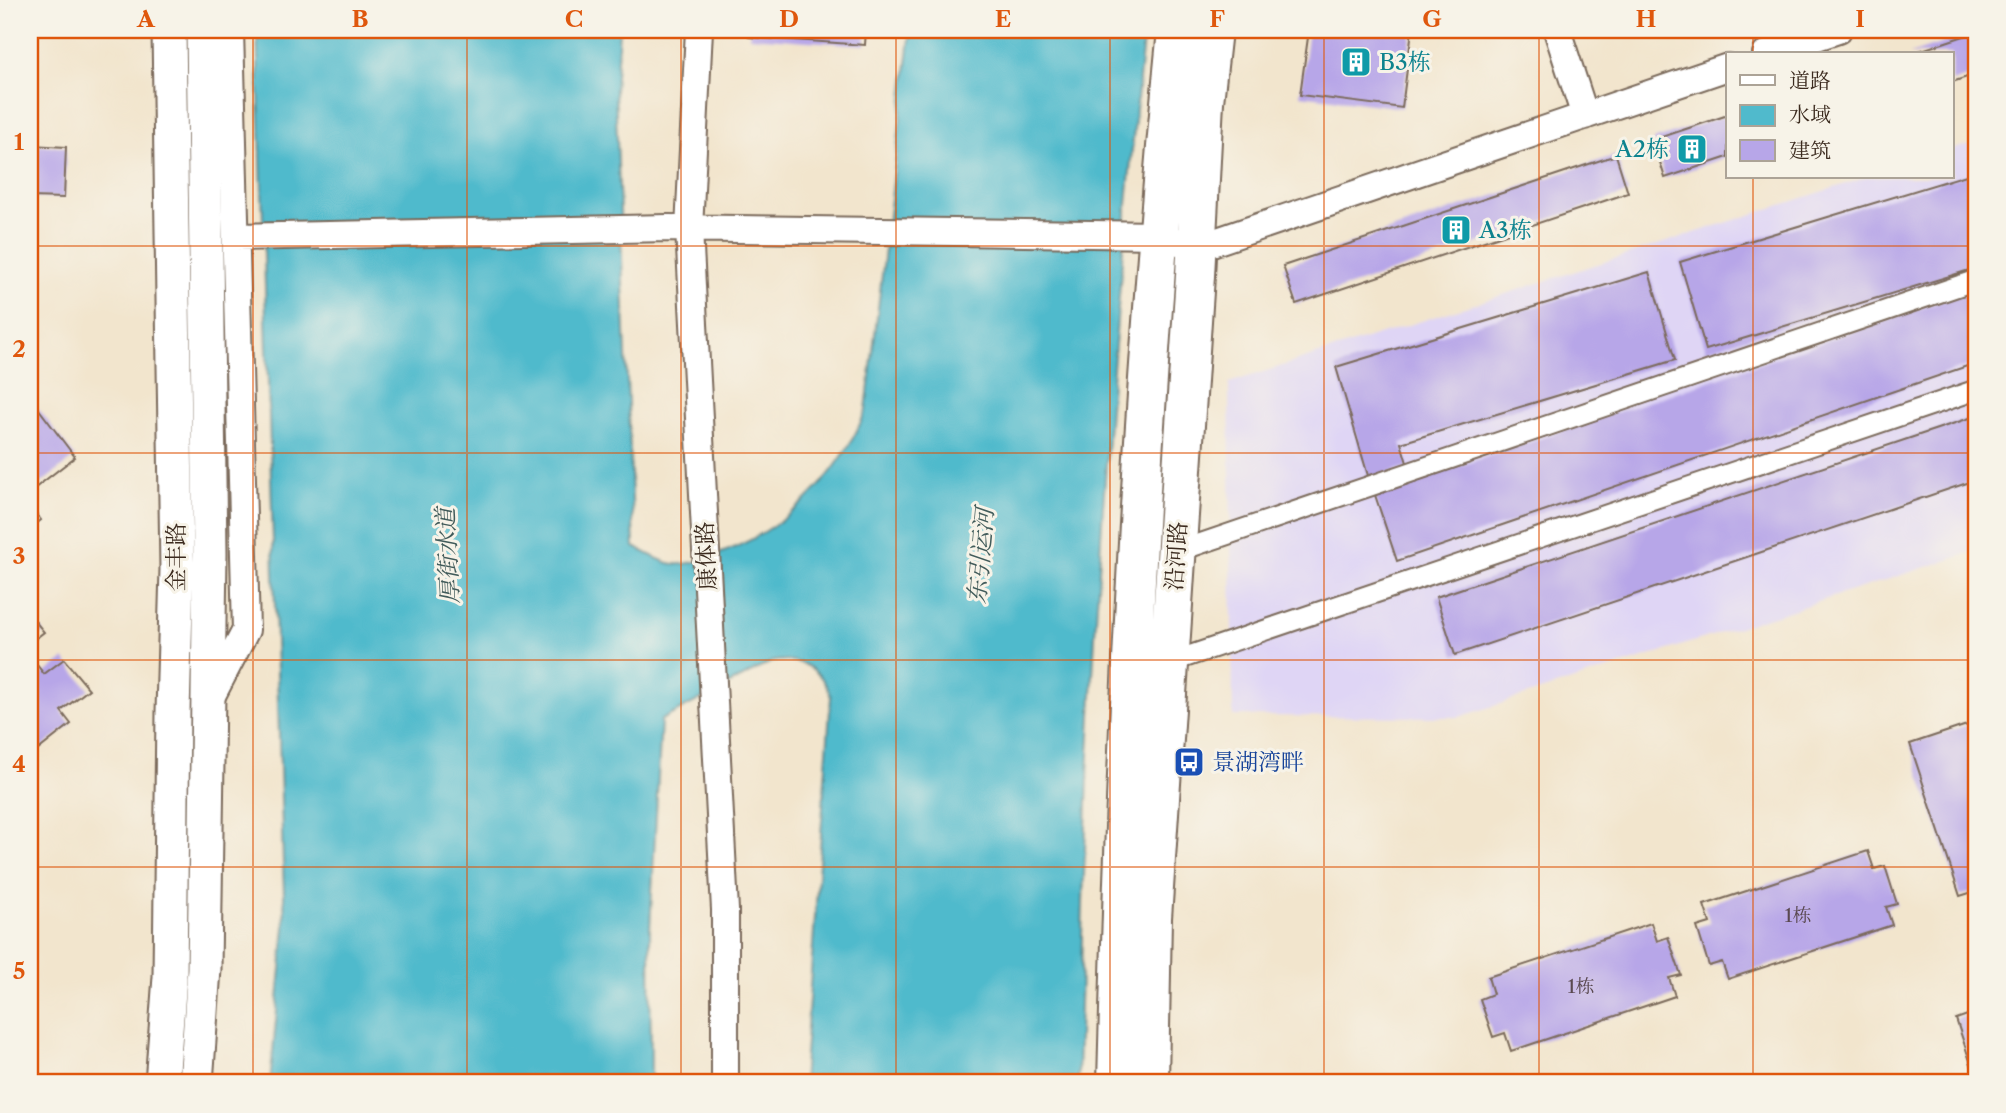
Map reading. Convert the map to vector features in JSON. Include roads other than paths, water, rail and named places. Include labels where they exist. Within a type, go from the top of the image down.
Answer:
[{"type":"main road","name":"沿河路","points":[[1117,1083],[1148,234],[1177,30]]},
{"type":"main road","name":"沿河路","points":[[1149,1083],[1153,918],[1168,663],[1204,102],[1212,30]]},
{"type":"street","name":"金丰路","points":[[162,1083],[170,976],[177,569],[169,30]]},
{"type":"street","name":"金丰路","points":[[196,1083],[204,969],[210,554],[203,30]]},
{"type":"street","points":[[208,703],[246,630],[230,30]]},
{"type":"street","name":"康体路","points":[[699,30],[689,229],[725,910],[725,1083]]},
{"type":"street","points":[[1557,30],[1585,116]]},
{"type":"street","points":[[1772,52],[1838,30]]},
{"type":"street","points":[[236,237],[659,229],[1148,234],[1196,248],[1726,68]]},
{"type":"street","points":[[1176,552],[1976,280]]},
{"type":"street","points":[[1168,663],[1976,390]]},
{"type":"water","points":[[257,30],[619,30],[615,91],[634,547],[664,562],[679,564],[701,560],[741,545],[787,516],[807,499],[841,458],[866,410],[911,30],[1144,30],[1119,293],[1100,556],[1086,820],[1078,1083],[803,1083],[831,697],[816,672],[801,663],[782,661],[771,662],[661,720],[650,930],[651,1083],[270,1083],[285,927]]},
{"type":"place","name":"B3栋","points":[[1356,62]]},
{"type":"place","name":"A2栋","points":[[1692,149]]},
{"type":"place","name":"A3栋","points":[[1456,230]]},
{"type":"place","name":"景湖湾畔","points":[[1189,762]]},
{"type":"water label","name":"厚街水道","points":[[448,556]]},
{"type":"water label","name":"东引运河","points":[[981,556]]}]
